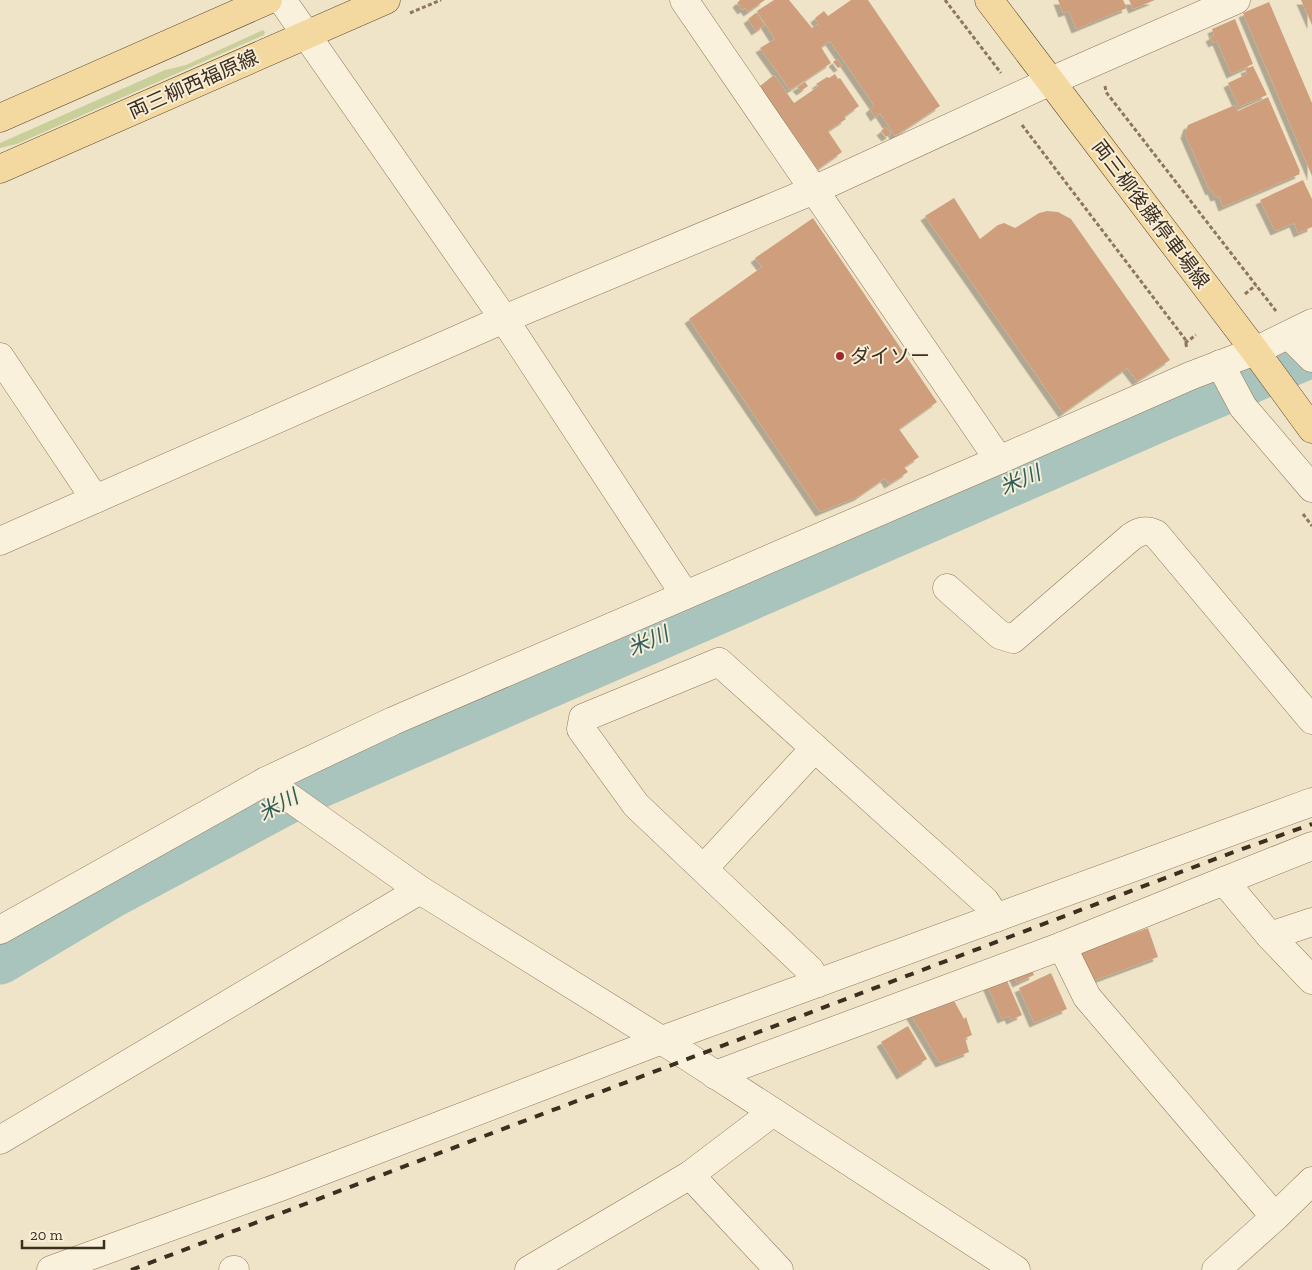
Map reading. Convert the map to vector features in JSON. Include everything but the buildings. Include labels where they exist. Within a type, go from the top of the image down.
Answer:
[{"type":"main road","points":[[0,118],[268,0]]},
{"type":"main road","name":"両三柳西福原線","points":[[0,169],[386,0]]},
{"type":"main road","name":"両三柳後藤停車場線","points":[[989,0],[1257,353],[1312,429]]},
{"type":"street","points":[[282,0],[504,319],[685,595]]},
{"type":"street","points":[[684,0],[999,460]]},
{"type":"street","points":[[0,541],[504,319],[814,190],[1051,81],[1236,0]]},
{"type":"street","points":[[0,930],[393,721],[1220,364],[1257,353],[1294,325],[1312,358]]},
{"type":"street","points":[[0,357],[95,499]]},
{"type":"street","points":[[1220,364],[1243,406],[1312,488]]},
{"type":"street","points":[[947,588],[1000,635],[1013,638],[1131,537],[1139,532],[1148,530],[1156,534],[1312,720]]},
{"type":"street","points":[[818,984],[810,970],[636,805],[581,729],[584,718],[719,662],[986,901],[996,918]]},
{"type":"street","points":[[704,868],[815,748]]},
{"type":"street","points":[[272,785],[420,890],[662,1040],[1016,1270]]},
{"type":"street","points":[[51,1270],[280,1187],[662,1040],[1312,802]]},
{"type":"street","points":[[715,1075],[1062,946],[1312,846]]},
{"type":"street","points":[[1224,881],[1270,936],[1312,980]]},
{"type":"street","points":[[0,1140],[420,890]]},
{"type":"street","points":[[1270,936],[1312,922]]},
{"type":"street","points":[[1062,946],[1086,998],[1275,1216]]},
{"type":"street","points":[[545,1266],[690,1175],[773,1112]]},
{"type":"street","points":[[690,1175],[779,1270]]},
{"type":"street","points":[[1216,1270],[1312,1181]]},
{"type":"path","points":[[945,0],[1006,80]]},
{"type":"path","points":[[1105,82],[1106,92],[1256,284],[1294,325]]},
{"type":"path","points":[[1019,122],[1179,332],[1188,352]]},
{"type":"path","points":[[1244,294],[1256,284]]},
{"type":"path","points":[[1185,343],[1196,335]]},
{"type":"green space","points":[[263,30],[265,32],[264,35],[17,144],[0,148],[0,143],[165,70],[186,65]]},
{"type":"waterway","name":"米川","points":[[0,960],[111,894],[309,788],[1165,415],[1312,353]]},
{"type":"railway","points":[[131,1270],[1223,856],[1312,824]]},
{"type":"place","name":"ダイソー","points":[[840,356]]}]
